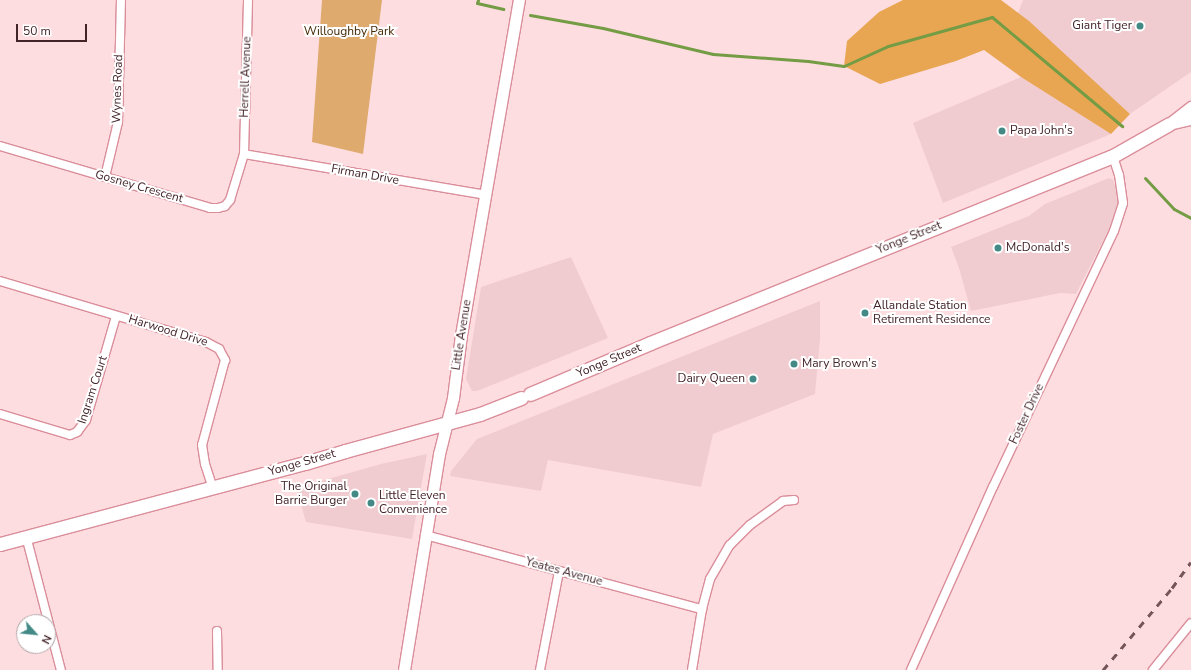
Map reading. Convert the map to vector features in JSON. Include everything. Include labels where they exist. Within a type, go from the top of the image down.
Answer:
[{"type":"main road","name":"Yonge Street","points":[[0,544],[213,488],[480,414],[636,349],[1113,156],[1169,124]]},
{"type":"street","name":"Wynes Road","points":[[105,177],[118,122],[121,0]]},
{"type":"street","name":"Herrell Avenue","points":[[244,154],[248,0]]},
{"type":"street","name":"Little Avenue","points":[[404,670],[425,535],[453,398],[462,334],[519,0]]},
{"type":"street","name":"Yonge Street","points":[[1169,124],[1191,107]]},
{"type":"street","points":[[1169,124],[1191,119]]},
{"type":"street","name":"Gosney Crescent","points":[[0,146],[218,208],[225,206],[230,200],[244,154]]},
{"type":"street","name":"Firman Drive","points":[[244,154],[486,195]]},
{"type":"street","name":"Foster Drive","points":[[911,670],[993,487],[1114,231],[1123,203],[1119,175],[1113,156]]},
{"type":"street","name":"Harwood Drive","points":[[0,281],[206,342],[219,349],[225,360],[202,445],[204,464],[213,488]]},
{"type":"street","name":"Ingram Court","points":[[0,414],[70,435],[77,432],[86,420],[116,316]]},
{"type":"street","points":[[692,670],[702,609],[710,579],[730,545],[750,525],[783,501],[794,500]]},
{"type":"street","name":"Yeates Avenue","points":[[425,535],[702,609]]},
{"type":"street","points":[[26,536],[61,670]]},
{"type":"street","points":[[540,670],[559,571]]},
{"type":"street","points":[[1153,670],[1190,625]]},
{"type":"street","points":[[217,631],[218,670]]},
{"type":"shaded area","points":[[903,0],[1001,0],[1029,21],[1130,114],[1111,134],[1021,77],[984,50],[956,61],[880,84],[844,66],[847,41],[879,12]]},
{"type":"shaded area","points":[[1023,0],[1191,0],[1191,72],[1130,114],[1018,13]]},
{"type":"shaded area","points":[[1021,77],[1111,134],[943,203],[913,123]]},
{"type":"shaded area","points":[[1109,178],[1113,180],[1117,190],[1118,203],[1109,229],[1076,294],[1060,293],[971,311],[959,268],[951,247],[1029,216],[1045,204]]},
{"type":"shaded area","points":[[571,257],[608,338],[477,391],[472,391],[466,379],[481,287]]},
{"type":"shaded area","points":[[820,301],[820,339],[815,394],[713,434],[701,487],[548,460],[541,491],[450,476],[451,471],[477,439]]},
{"type":"shaded area","points":[[427,454],[412,539],[306,522],[296,488],[381,464]]},
{"type":"green space","name":"Willoughby Park","points":[[322,0],[382,0],[363,154],[312,142]]},
{"type":"waterway","points":[[478,0],[477,3],[503,9]]},
{"type":"waterway","points":[[530,15],[603,28],[713,54],[808,61],[844,66],[888,46],[992,17],[1122,126]]},
{"type":"waterway","points":[[1145,178],[1174,209],[1191,218]]},
{"type":"railway","points":[[1103,670],[1172,588],[1191,562]]},
{"type":"place","name":"Giant Tiger","points":[[1140,26]]},
{"type":"place","name":"Papa John's","points":[[1002,131]]},
{"type":"place","name":"McDonald's","points":[[998,248]]},
{"type":"place","name":"Allandale Station Retirement Residence","points":[[865,313]]},
{"type":"place","name":"Mary Brown's","points":[[794,364]]},
{"type":"place","name":"Dairy Queen","points":[[753,379]]},
{"type":"place","name":"The Original Barrie Burger","points":[[355,494]]},
{"type":"place","name":"Little Eleven Convenience","points":[[371,503]]}]
